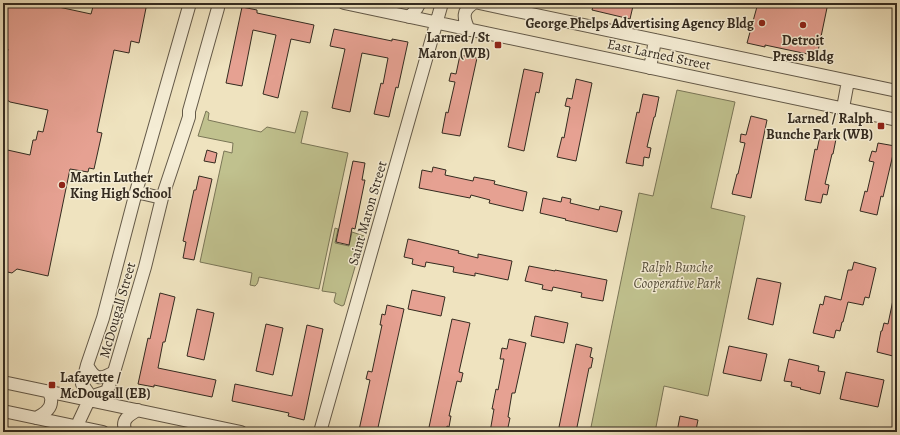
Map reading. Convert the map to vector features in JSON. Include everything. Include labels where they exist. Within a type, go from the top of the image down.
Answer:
[{"type":"street","name":"McDougall Street","points":[[89,400],[89,394],[82,384],[103,318],[136,192],[190,3]]},
{"type":"street","name":"East Larned Street","points":[[344,3],[897,120]]},
{"type":"street","points":[[409,17],[415,12],[419,3]]},
{"type":"street","name":"Saint Maron Street","points":[[320,432],[442,3]]},
{"type":"street","points":[[469,30],[465,22],[464,12],[468,6],[474,3]]},
{"type":"street","name":"East Larned Street","points":[[479,3],[897,91]]},
{"type":"street","name":"McDougall Street","points":[[89,400],[97,394],[107,391],[114,372],[145,266],[162,198],[188,117],[216,6]]},
{"type":"street","points":[[650,68],[656,40]]},
{"type":"street","points":[[843,108],[848,81]]},
{"type":"street","points":[[136,192],[162,198]]},
{"type":"street","points":[[87,365],[93,375],[98,377],[103,378],[114,372]]},
{"type":"street","points":[[3,382],[241,432]]},
{"type":"street","points":[[36,418],[44,414],[52,402],[49,392]]},
{"type":"street","points":[[75,429],[89,400]]},
{"type":"street","points":[[126,432],[124,428],[125,420],[138,410]]},
{"type":"street","points":[[3,411],[36,418],[75,429],[103,432]]},
{"type":"green space","name":"Ralph Bunche Cooperative Park","points":[[677,90],[735,102],[711,208],[745,216],[708,396],[664,386],[655,432],[590,432],[639,193],[653,196]]},
{"type":"green space","points":[[206,111],[209,113],[208,120],[261,132],[267,127],[295,133],[301,111],[308,112],[301,143],[348,153],[319,289],[259,277],[255,286],[250,285],[252,273],[200,262],[224,151],[232,153],[233,143],[198,136]]},
{"type":"green space","points":[[335,228],[338,229],[335,243],[349,246],[352,232],[364,236],[344,305],[342,306],[334,301],[336,293],[322,291]]},
{"type":"building","points":[[3,3],[40,3],[91,14],[94,3],[147,3],[139,43],[131,41],[129,53],[114,50],[97,132],[102,133],[94,169],[89,168],[88,172],[70,169],[48,276],[17,269],[12,273],[3,271],[3,149],[30,155],[33,140],[36,140],[38,131],[43,132],[48,110],[10,102],[3,97],[3,73],[8,49],[3,48]]},
{"type":"building","points":[[594,3],[624,3],[623,4],[633,6],[630,19],[592,10]]},
{"type":"building","points":[[758,3],[828,3],[817,56],[765,45],[765,47],[747,43]]},
{"type":"building","points":[[242,7],[257,10],[257,13],[314,25],[310,43],[291,39],[278,98],[263,94],[276,35],[253,30],[242,86],[226,83]]},
{"type":"building","points":[[334,29],[392,41],[392,39],[408,42],[398,88],[396,87],[389,117],[374,114],[381,83],[383,84],[388,58],[362,53],[350,112],[332,108],[345,49],[330,46]]},
{"type":"building","points":[[460,55],[477,58],[460,136],[442,133],[446,112],[448,113],[455,82],[449,81],[451,73],[456,74]]},
{"type":"building","points":[[524,69],[543,73],[539,93],[536,92],[524,151],[508,147]]},
{"type":"building","points":[[576,79],[592,83],[576,161],[557,157],[562,137],[564,138],[570,107],[565,106],[567,98],[572,99]]},
{"type":"building","points":[[643,94],[659,97],[647,147],[651,148],[649,158],[644,157],[643,166],[626,163],[637,112],[639,113]]},
{"type":"building","points":[[751,116],[767,120],[751,198],[732,194],[745,143],[740,142],[741,134],[746,135]]},
{"type":"building","points":[[821,131],[837,134],[825,184],[829,185],[827,195],[823,194],[821,203],[805,200],[815,149],[817,150]]},
{"type":"building","points":[[878,143],[895,146],[883,197],[881,196],[877,215],[860,211],[865,191],[867,192],[874,162],[869,161],[872,151],[876,152]]},
{"type":"building","points":[[207,150],[217,153],[215,163],[204,161]]},
{"type":"building","points":[[353,161],[365,163],[362,180],[365,180],[355,229],[352,228],[349,245],[336,242]]},
{"type":"building","points":[[433,167],[446,170],[445,175],[473,181],[474,177],[495,181],[494,184],[527,192],[523,211],[489,203],[490,200],[471,195],[470,198],[419,188],[422,170],[432,172]]},
{"type":"building","points":[[199,176],[212,179],[194,260],[183,258],[186,242],[183,241],[194,190],[196,190]]},
{"type":"building","points":[[562,197],[571,199],[570,203],[599,210],[600,206],[622,211],[617,232],[540,213],[543,198],[561,202]]},
{"type":"building","points":[[408,239],[459,251],[458,253],[478,258],[478,254],[512,261],[508,280],[475,273],[475,276],[453,272],[454,267],[426,262],[425,267],[412,264],[413,259],[404,257]]},
{"type":"building","points":[[854,262],[876,268],[869,298],[865,297],[863,305],[848,302],[840,331],[836,330],[834,338],[813,333],[820,304],[823,305],[825,296],[841,300],[848,270],[852,270]]},
{"type":"building","points":[[529,266],[607,280],[603,301],[581,297],[582,293],[553,287],[552,291],[542,289],[543,285],[525,281]]},
{"type":"building","points":[[757,278],[781,283],[773,325],[748,319]]},
{"type":"building","points":[[412,290],[445,297],[441,316],[408,309]]},
{"type":"building","points":[[160,293],[175,297],[158,368],[216,380],[212,397],[154,385],[154,387],[138,384]]},
{"type":"building","points":[[893,300],[897,301],[897,357],[877,352],[881,331],[884,323],[888,324]]},
{"type":"building","points":[[387,305],[404,309],[377,432],[368,432],[359,430],[370,380],[366,379],[368,371],[372,372],[382,325],[380,325],[382,314],[385,315]]},
{"type":"building","points":[[197,309],[214,313],[204,360],[187,356]]},
{"type":"building","points":[[535,316],[568,323],[564,343],[531,336]]},
{"type":"building","points":[[452,319],[470,323],[459,372],[463,373],[461,382],[457,381],[449,416],[451,416],[449,427],[447,426],[446,432],[428,432]]},
{"type":"building","points":[[266,324],[283,328],[273,375],[256,371]]},
{"type":"building","points":[[307,325],[323,329],[304,420],[288,416],[289,413],[232,401],[235,384],[292,396]]},
{"type":"building","points":[[509,339],[526,343],[515,393],[512,393],[507,432],[490,432],[494,409],[492,409],[496,389],[498,390],[504,359],[500,359],[502,348],[507,349]]},
{"type":"building","points":[[576,344],[592,348],[590,357],[593,358],[591,368],[589,368],[576,432],[558,432]]},
{"type":"building","points":[[729,346],[767,354],[761,381],[723,373]]},
{"type":"building","points":[[789,359],[819,366],[818,371],[825,372],[820,394],[791,386],[792,382],[784,381]]},
{"type":"building","points":[[846,372],[884,380],[878,407],[840,399]]},
{"type":"building","points":[[680,416],[698,420],[696,430],[694,430],[694,432],[677,432]]},
{"type":"place","name":"George Phelps Advertising Agency Bldg","points":[[762,23]]},
{"type":"place","name":"Detroit Press Bldg","points":[[803,25]]},
{"type":"place","name":"Larned / St Maron (WB)","points":[[498,45]]},
{"type":"place","name":"Larned / Ralph Bunche Park (WB)","points":[[881,126]]},
{"type":"place","name":"Martin Luther King High School","points":[[62,185]]},
{"type":"place","name":"Lafayette / McDougall (EB)","points":[[52,385]]}]
